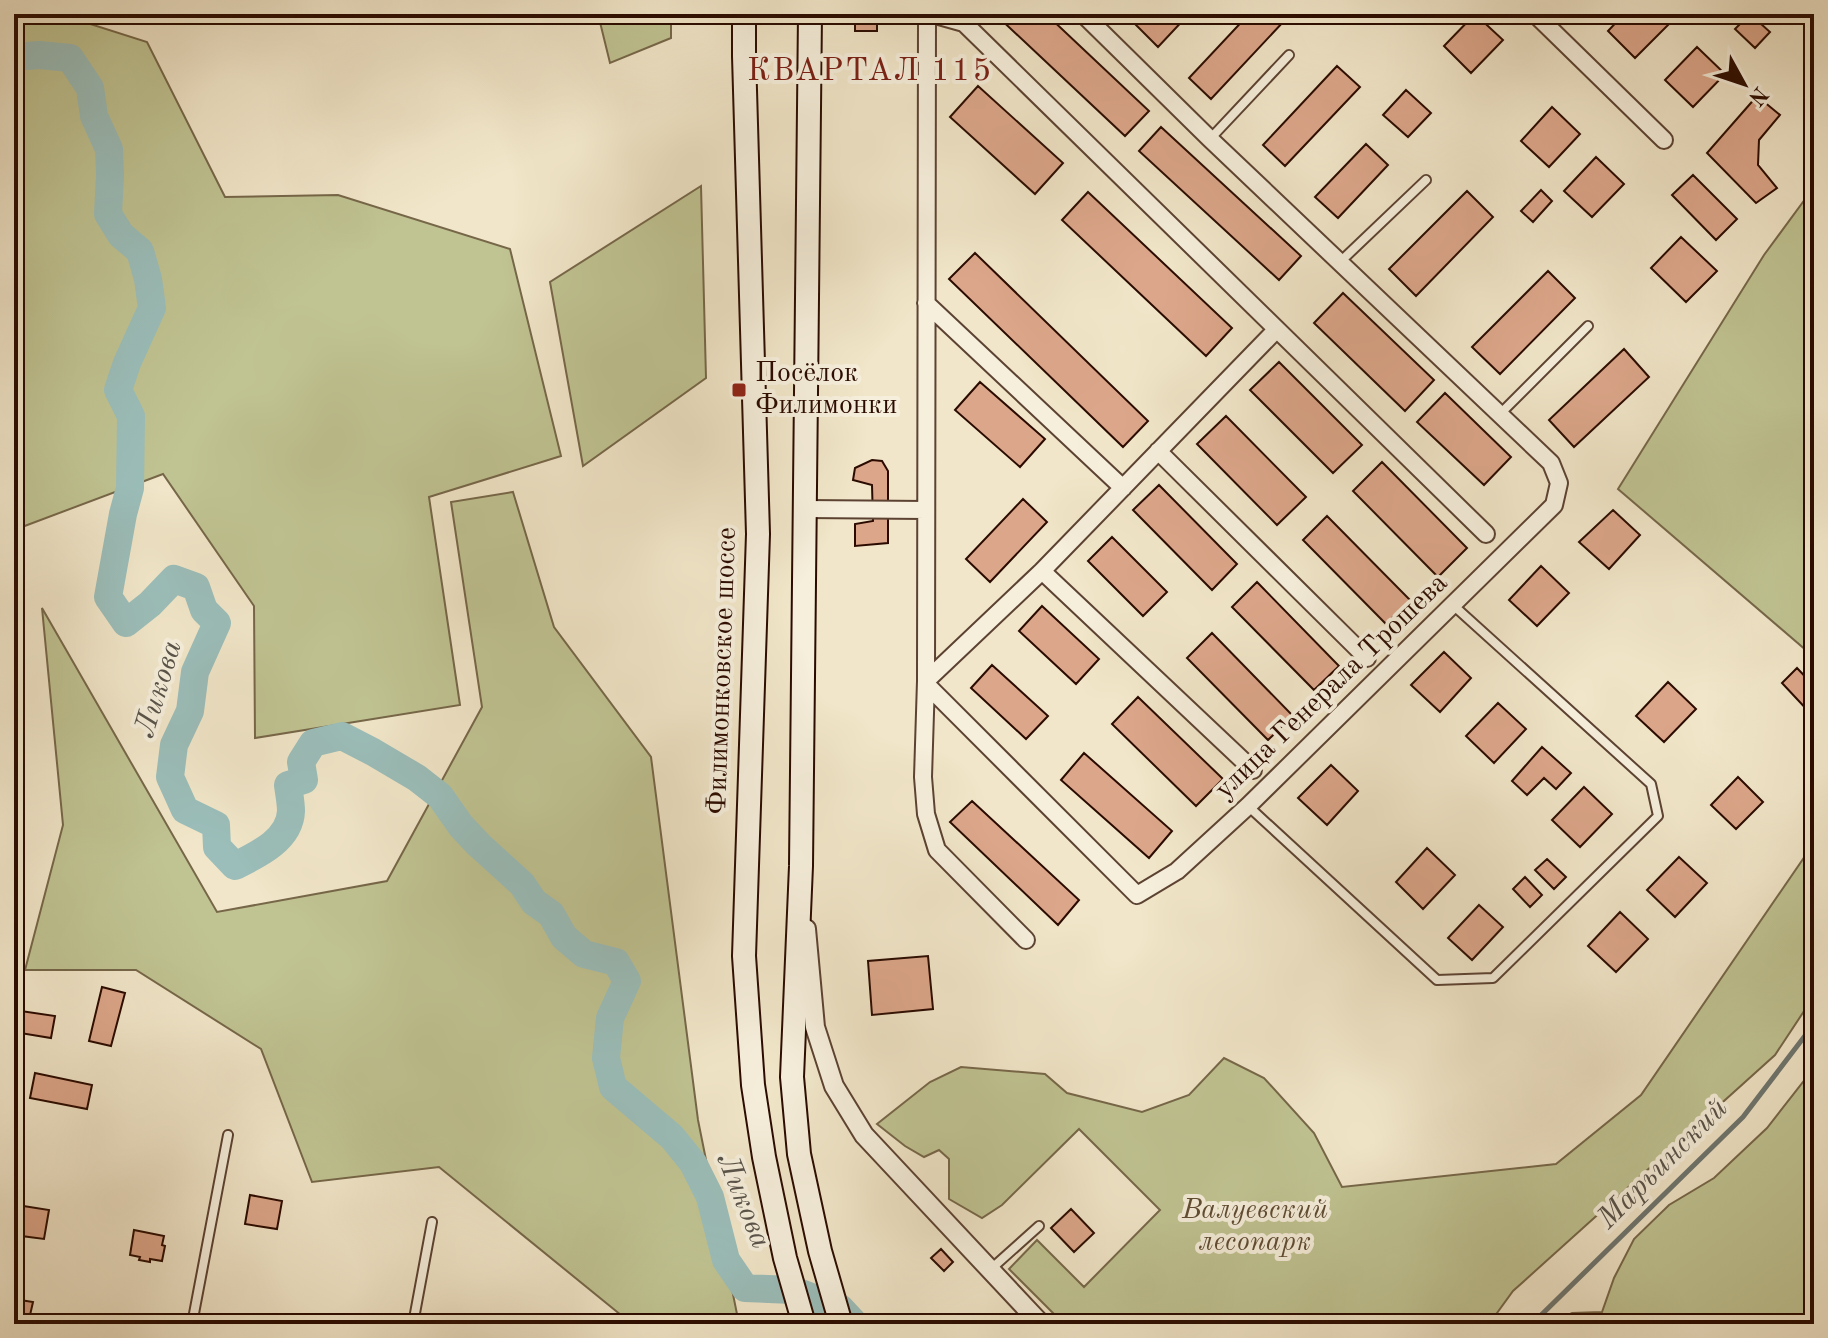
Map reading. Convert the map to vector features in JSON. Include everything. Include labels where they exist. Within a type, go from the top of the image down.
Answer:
[{"type":"main road","name":"Филимонковское шоссе","points":[[744,14],[758,534],[744,956],[753,1085],[764,1157],[785,1258],[804,1324]]},
{"type":"main road","points":[[810,14],[801,866],[792,1077],[799,1154],[820,1251],[841,1324]]},
{"type":"street","points":[[1026,940],[937,850],[926,814],[923,777],[929,14],[964,23],[1486,534]]},
{"type":"street","points":[[1535,14],[1664,140]]},
{"type":"street","points":[[1087,16],[1210,139],[1500,414]]},
{"type":"street","points":[[926,303],[1123,488]]},
{"type":"street","points":[[926,682],[1042,571],[1276,330]]},
{"type":"street","name":"улица Генерала Трошева","points":[[926,682],[1137,895],[1177,871],[1248,806],[1554,505],[1559,483],[1551,463],[1500,414]]},
{"type":"street","points":[[1158,451],[1367,658]]},
{"type":"street","points":[[806,509],[926,510]]},
{"type":"street","points":[[1042,571],[1253,770]]},
{"type":"street","points":[[801,866],[815,1027],[834,1086],[864,1135],[1041,1324]]},
{"type":"lane","points":[[1210,139],[1289,55]]},
{"type":"lane","points":[[1340,262],[1426,180]]},
{"type":"lane","points":[[1500,414],[1588,326]]},
{"type":"lane","points":[[1248,806],[1437,980],[1493,978],[1658,816],[1651,784],[1452,604]]},
{"type":"lane","points":[[192,1324],[228,1135]]},
{"type":"lane","points":[[413,1324],[432,1222]]},
{"type":"lane","points":[[991,1270],[1039,1226]]},
{"type":"green space","points":[[14,14],[59,14],[147,42],[225,197],[338,195],[510,249],[561,456],[429,497],[460,705],[255,738],[254,606],[163,474],[14,530]]},
{"type":"green space","points":[[598,14],[671,14],[671,38],[610,63]]},
{"type":"green space","points":[[701,186],[706,378],[583,466],[550,282]]},
{"type":"green space","points":[[1814,187],[1814,657],[1618,489],[1764,255]]},
{"type":"green space","points":[[513,492],[554,627],[651,757],[698,1120],[739,1324],[632,1324],[439,1167],[312,1182],[261,1049],[136,970],[25,970],[63,825],[42,608],[217,912],[387,881],[482,707],[451,502]]},
{"type":"green space","name":"Валуевский лесопарк","points":[[1814,843],[1814,996],[1775,1055],[1513,1291],[1489,1324],[1064,1324],[1009,1269],[1037,1240],[1084,1287],[1160,1210],[1079,1129],[1002,1205],[982,1218],[949,1199],[949,1159],[939,1150],[924,1157],[877,1124],[930,1082],[961,1067],[1045,1074],[1067,1093],[1142,1112],[1189,1095],[1224,1058],[1264,1078],[1314,1133],[1342,1187],[1556,1164],[1641,1095]]},
{"type":"green space","points":[[1814,1068],[1814,1324],[1552,1324],[1572,1313],[1602,1312],[1614,1278],[1634,1239],[1669,1205],[1714,1178],[1767,1128]]},
{"type":"building","points":[[855,14],[877,14],[877,31],[855,31]]},
{"type":"building","points":[[995,14],[1046,14],[1149,111],[1125,136]]},
{"type":"building","points":[[1147,14],[1189,14],[1158,47],[1136,25]]},
{"type":"building","points":[[1249,14],[1279,14],[1285,20],[1211,99],[1189,78]]},
{"type":"building","points":[[1475,14],[1503,40],[1471,73],[1444,46]]},
{"type":"building","points":[[1624,14],[1657,14],[1668,25],[1635,58],[1608,31]]},
{"type":"building","points":[[1750,14],[1770,32],[1755,48],[1735,29]]},
{"type":"building","points":[[1697,47],[1725,74],[1693,107],[1665,80]]},
{"type":"building","points":[[1337,66],[1360,87],[1285,166],[1263,145]]},
{"type":"building","points":[[978,86],[1063,163],[1035,194],[950,117]]},
{"type":"building","points":[[1406,90],[1431,113],[1408,137],[1383,115]]},
{"type":"building","points":[[1757,96],[1780,115],[1759,140],[1758,165],[1777,188],[1756,203],[1707,153]]},
{"type":"building","points":[[1552,107],[1580,134],[1549,167],[1521,141]]},
{"type":"building","points":[[1161,127],[1301,256],[1279,280],[1139,151]]},
{"type":"building","points":[[1366,144],[1388,165],[1338,218],[1315,197]]},
{"type":"building","points":[[1596,157],[1624,184],[1592,217],[1564,191]]},
{"type":"building","points":[[1693,175],[1737,219],[1716,240],[1672,195]]},
{"type":"building","points":[[1541,190],[1552,201],[1533,222],[1521,211]]},
{"type":"building","points":[[1467,191],[1493,217],[1416,296],[1389,269]]},
{"type":"building","points":[[1088,192],[1232,328],[1206,356],[1062,220]]},
{"type":"building","points":[[1681,237],[1717,271],[1686,302],[1651,268]]},
{"type":"building","points":[[975,253],[1148,421],[1123,447],[949,279]]},
{"type":"building","points":[[1548,271],[1575,298],[1500,374],[1472,347]]},
{"type":"building","points":[[1343,293],[1434,380],[1405,411],[1314,323]]},
{"type":"building","points":[[1624,349],[1649,377],[1574,447],[1549,420]]},
{"type":"building","points":[[1279,362],[1362,445],[1333,473],[1250,390]]},
{"type":"building","points":[[980,382],[1045,439],[1020,467],[955,410]]},
{"type":"building","points":[[1445,393],[1511,457],[1484,485],[1417,422]]},
{"type":"building","points":[[1226,416],[1306,497],[1277,525],[1197,444]]},
{"type":"building","points":[[872,460],[882,461],[888,471],[888,543],[855,546],[855,524],[873,521],[872,485],[853,480],[855,468]]},
{"type":"building","points":[[1382,462],[1467,548],[1438,577],[1353,491]]},
{"type":"building","points":[[1159,485],[1237,564],[1212,590],[1133,510]]},
{"type":"building","points":[[1023,499],[1047,522],[990,582],[966,559]]},
{"type":"building","points":[[1613,510],[1640,535],[1609,569],[1579,542]]},
{"type":"building","points":[[1327,516],[1410,600],[1386,624],[1303,540]]},
{"type":"building","points":[[1112,537],[1167,592],[1143,616],[1088,561]]},
{"type":"building","points":[[1541,566],[1569,593],[1537,626],[1509,600]]},
{"type":"building","points":[[1257,582],[1339,666],[1314,690],[1232,607]]},
{"type":"building","points":[[1042,606],[1099,659],[1076,684],[1019,631]]},
{"type":"building","points":[[1212,633],[1293,716],[1268,740],[1187,658]]},
{"type":"building","points":[[1444,652],[1471,678],[1440,712],[1411,685]]},
{"type":"building","points":[[992,665],[1048,716],[1026,739],[971,688]]},
{"type":"building","points":[[1797,668],[1814,686],[1814,711],[1811,714],[1782,683]]},
{"type":"building","points":[[1668,682],[1696,709],[1664,742],[1636,716]]},
{"type":"building","points":[[1138,697],[1223,779],[1196,806],[1112,724]]},
{"type":"building","points":[[1498,703],[1526,729],[1494,763],[1466,736]]},
{"type":"building","points":[[1542,747],[1571,773],[1556,789],[1544,778],[1527,795],[1512,781]]},
{"type":"building","points":[[1084,753],[1172,831],[1149,858],[1061,780]]},
{"type":"building","points":[[1331,765],[1358,791],[1327,825],[1298,798]]},
{"type":"building","points":[[1738,777],[1763,802],[1736,829],[1711,805]]},
{"type":"building","points":[[1584,787],[1612,814],[1580,847],[1552,820]]},
{"type":"building","points":[[972,801],[1079,900],[1058,925],[950,822]]},
{"type":"building","points":[[1427,848],[1455,875],[1423,909],[1396,882]]},
{"type":"building","points":[[1679,857],[1707,883],[1675,917],[1647,890]]},
{"type":"building","points":[[1547,859],[1566,877],[1554,889],[1535,870]]},
{"type":"building","points":[[1525,877],[1542,895],[1530,907],[1513,889]]},
{"type":"building","points":[[1479,905],[1503,927],[1472,960],[1448,938]]},
{"type":"building","points":[[1620,912],[1648,939],[1616,972],[1588,946]]},
{"type":"building","points":[[928,956],[933,1009],[872,1015],[868,961]]},
{"type":"building","points":[[102,987],[125,993],[111,1046],[89,1041]]},
{"type":"building","points":[[14,1010],[55,1016],[51,1038],[14,1032]]},
{"type":"building","points":[[35,1073],[92,1085],[87,1109],[30,1098]]},
{"type":"building","points":[[250,1195],[282,1201],[277,1229],[245,1224]]},
{"type":"building","points":[[17,1205],[49,1210],[44,1239],[14,1235]]},
{"type":"building","points":[[1071,1209],[1094,1233],[1074,1252],[1051,1228]]},
{"type":"building","points":[[134,1230],[164,1236],[162,1261],[139,1260],[140,1257],[130,1255]]},
{"type":"building","points":[[941,1249],[953,1262],[944,1271],[931,1258]]},
{"type":"building","points":[[14,1299],[33,1302],[28,1324],[14,1324]]},
{"type":"waterway","name":"Ликова","points":[[14,57],[39,55],[70,58],[90,88],[94,116],[109,149],[108,214],[121,235],[140,251],[148,279],[152,308],[118,390],[131,416],[130,488],[108,597],[126,623],[174,579],[196,587],[204,610],[217,623],[195,672],[190,711],[174,745],[170,777],[185,810],[216,825],[217,847],[235,866],[271,845],[285,830],[291,811],[288,785],[304,780],[301,762],[313,743],[342,736],[417,778],[440,796],[461,826],[522,884],[534,902],[551,914],[564,937],[584,954],[616,962],[627,981],[610,1018],[606,1058],[613,1087],[672,1137],[693,1163],[710,1197],[726,1260],[745,1288],[793,1290],[840,1308],[855,1324]]},
{"type":"waterway","name":"Марьинский","points":[[1532,1324],[1743,1117],[1814,1024]]},
{"type":"place","name":"Посёлок Филимонки","points":[[739,390]]},
{"type":"district","name":"КВАРТАЛ 115","points":[[870,72]]}]
